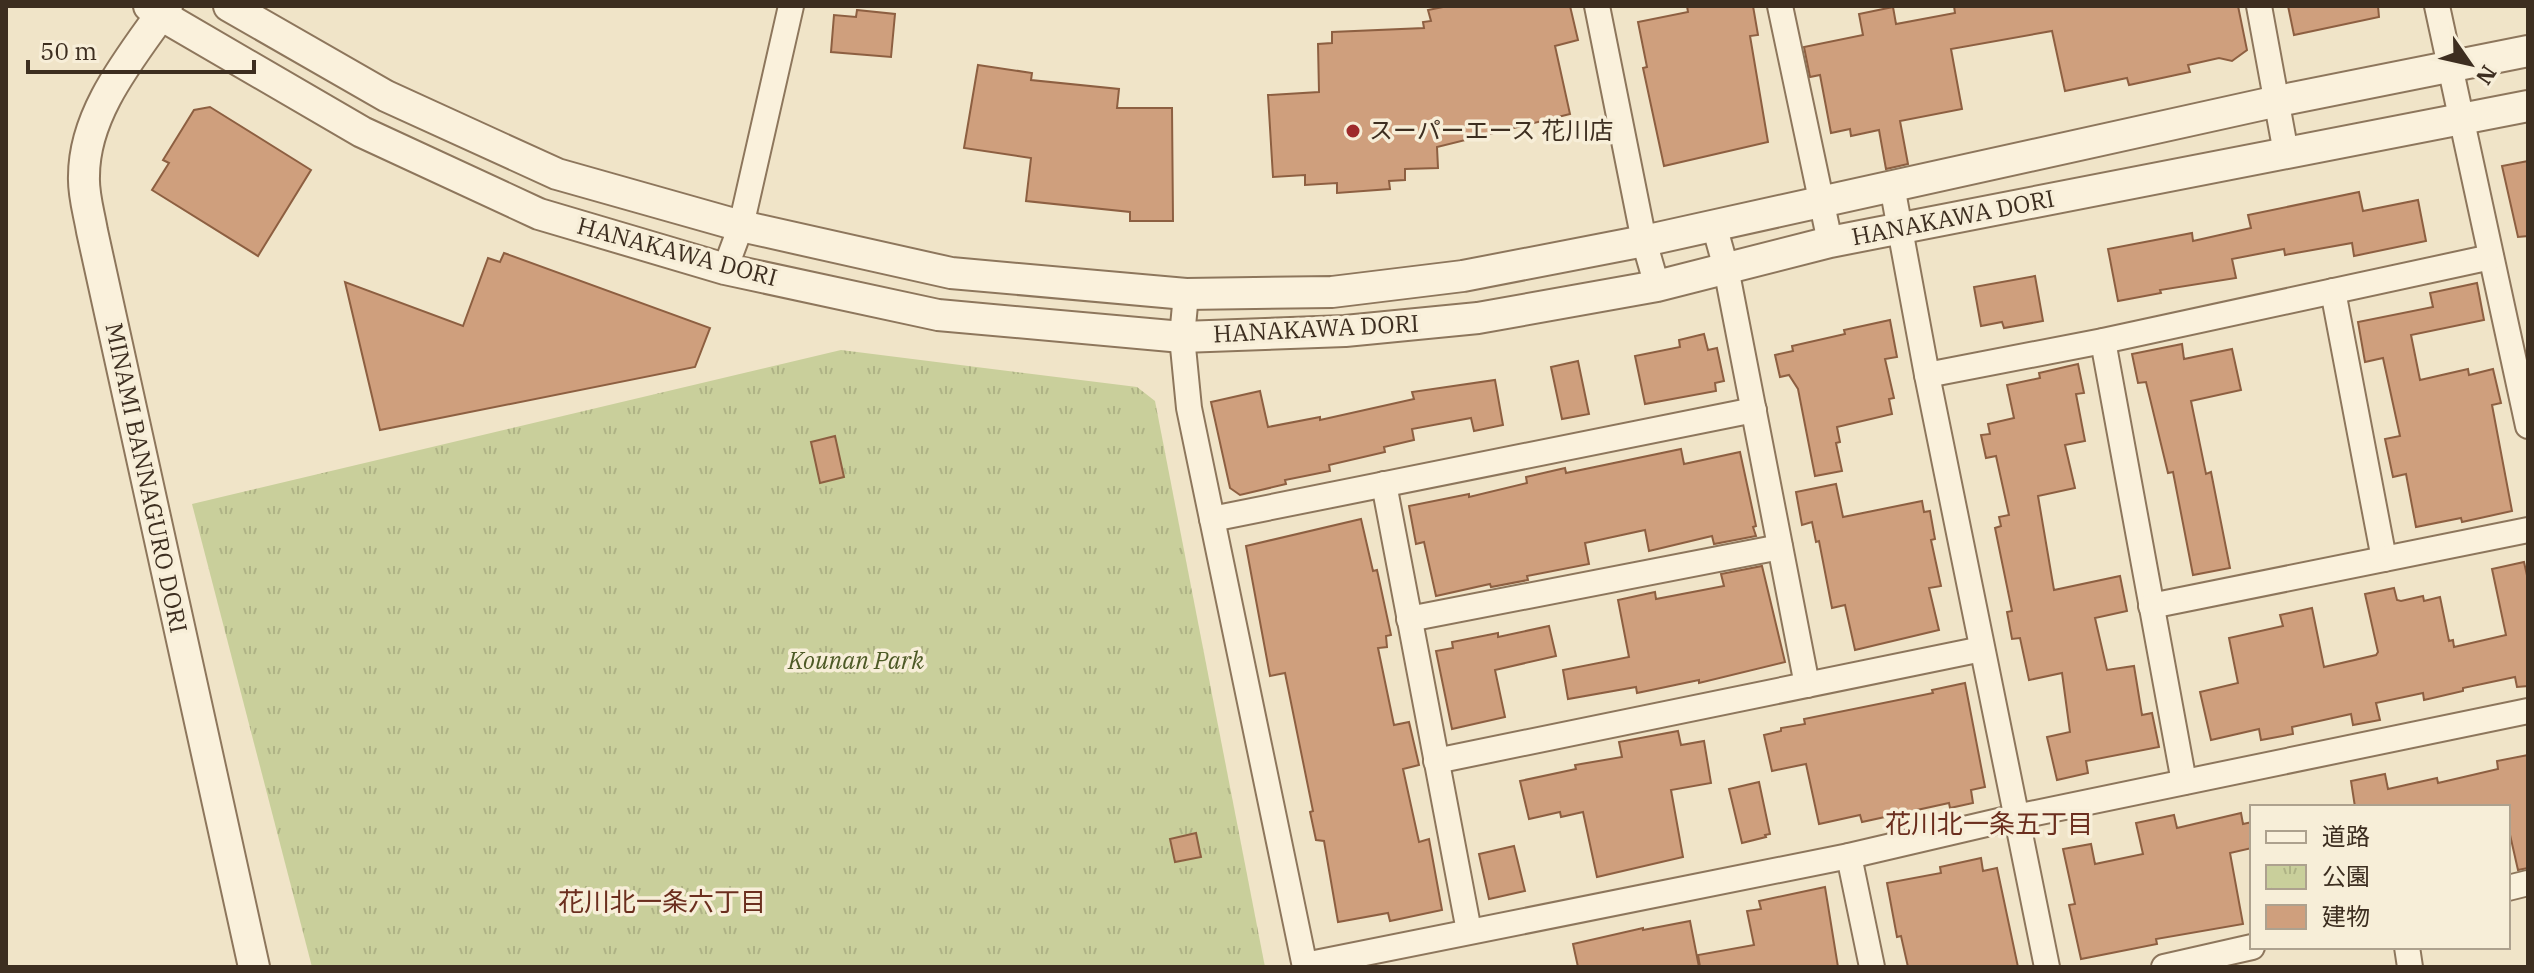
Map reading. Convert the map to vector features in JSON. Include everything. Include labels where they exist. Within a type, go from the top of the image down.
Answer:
[{"type":"street","name":"HANAKAWA DORI","points":[[229,6],[386,96],[557,174],[741,226],[951,273],[1186,294],[1347,290],[1463,276],[1644,241],[2278,101],[2528,51]]},
{"type":"street","points":[[725,269],[741,226],[791,6]]},
{"type":"street","points":[[1597,6],[1644,241],[1657,286]]},
{"type":"street","points":[[1780,6],[1830,242]]},
{"type":"street","points":[[2259,6],[2286,153]]},
{"type":"street","points":[[2437,6],[2528,426]]},
{"type":"street","name":"HANAKAWA DORI","points":[[159,9],[362,132],[539,214],[725,269],[938,315],[1182,337],[1345,331],[1463,320],[1657,286],[1830,242],[2528,106]]},
{"type":"street","name":"MINAMI BANNAGURO DORI","points":[[159,9],[101,107],[88,137],[83,177],[92,231],[254,967]]},
{"type":"street","points":[[1892,186],[1927,375],[2047,967]]},
{"type":"street","points":[[1714,225],[1726,268],[1807,685]]},
{"type":"street","points":[[1927,375],[2103,341],[2491,257]]},
{"type":"street","points":[[2333,291],[2384,559]]},
{"type":"street","points":[[1186,294],[1182,337],[1189,408],[1305,966],[1849,856],[2016,817],[2528,711]]},
{"type":"street","points":[[2103,341],[2184,782]]},
{"type":"street","points":[[1212,519],[1754,410]]},
{"type":"street","points":[[1384,484],[1469,931]]},
{"type":"street","points":[[2151,606],[2528,530]]},
{"type":"street","points":[[1409,619],[1780,547]]},
{"type":"street","points":[[1436,761],[1982,649]]},
{"type":"street","points":[[1849,856],[1872,967]]},
{"type":"street","points":[[2164,967],[2224,960],[2250,948]]},
{"type":"green space","name":"Kounan Park","points":[[841,350],[1137,387],[1155,401],[1265,967],[312,967],[192,504]]},
{"type":"building","points":[[1448,6],[1570,6],[1578,40],[1555,46],[1570,114],[1437,147],[1438,168],[1405,169],[1405,180],[1389,181],[1390,189],[1337,193],[1337,183],[1305,185],[1305,175],[1273,177],[1268,95],[1319,92],[1318,44],[1332,43],[1332,32],[1424,28],[1423,22],[1431,21],[1428,10]]},
{"type":"building","points":[[1687,6],[1753,6],[1758,35],[1750,36],[1768,142],[1664,166],[1643,68],[1647,67],[1638,22],[1688,12]]},
{"type":"building","points":[[1954,6],[2238,6],[2247,50],[2232,61],[2219,58],[2188,65],[2190,72],[2129,85],[2127,78],[2065,91],[2052,31],[1951,49],[1962,109],[1900,121],[1908,164],[1886,169],[1879,130],[1851,136],[1850,129],[1831,133],[1820,75],[1810,77],[1804,47],[1863,35],[1859,14],[1893,7],[1896,24],[1955,13]]},
{"type":"building","points":[[2288,6],[2378,6],[2379,17],[2294,35]]},
{"type":"building","points":[[857,10],[895,14],[891,57],[831,52],[834,15],[856,17]]},
{"type":"building","points":[[978,65],[1032,73],[1031,80],[1119,89],[1117,108],[1172,108],[1173,221],[1130,221],[1130,212],[1026,201],[1031,158],[964,148]]},
{"type":"building","points":[[210,107],[311,170],[258,256],[152,190],[169,163],[163,160],[194,110]]},
{"type":"building","points":[[2528,161],[2528,236],[2518,237],[2502,166]]},
{"type":"building","points":[[2359,192],[2363,211],[2418,200],[2426,241],[2354,256],[2352,243],[2285,255],[2284,249],[2232,259],[2236,278],[2160,290],[2161,293],[2118,301],[2108,249],[2192,233],[2193,241],[2251,228],[2248,215]]},
{"type":"building","points":[[504,253],[710,328],[695,367],[380,430],[345,282],[463,326],[488,258],[500,262]]},
{"type":"building","points":[[2035,276],[2043,321],[2004,328],[2002,322],[1981,326],[1974,287]]},
{"type":"building","points":[[2477,283],[2484,320],[2411,335],[2420,380],[2468,369],[2469,375],[2493,369],[2501,403],[2492,405],[2512,511],[2462,522],[2461,518],[2416,527],[2406,474],[2393,477],[2385,439],[2400,436],[2383,358],[2365,362],[2358,322],[2433,307],[2430,293]]},
{"type":"building","points":[[1890,320],[1897,357],[1885,359],[1894,398],[1889,399],[1892,414],[1837,427],[1840,442],[1836,443],[1842,471],[1815,476],[1798,389],[1789,375],[1780,377],[1775,355],[1793,351],[1792,346],[1845,334],[1844,330]]},
{"type":"building","points":[[1704,334],[1708,350],[1717,348],[1724,381],[1715,383],[1716,391],[1645,404],[1635,356],[1680,347],[1679,340]]},
{"type":"building","points":[[2182,344],[2184,359],[2232,349],[2241,390],[2191,401],[2206,474],[2211,472],[2230,568],[2193,575],[2173,472],[2168,473],[2146,382],[2138,383],[2132,354]]},
{"type":"building","points":[[1578,361],[1589,414],[1562,419],[1551,367]]},
{"type":"building","points":[[2078,364],[2084,393],[2076,394],[2085,441],[2065,445],[2075,488],[2038,496],[2054,590],[2120,576],[2127,611],[2095,618],[2107,670],[2134,666],[2142,715],[2152,713],[2159,747],[2086,761],[2088,773],[2057,780],[2047,737],[2070,732],[2062,673],[2029,680],[2020,638],[2012,639],[2007,612],[2012,611],[1995,528],[2001,526],[1999,517],[2009,515],[1996,456],[1986,458],[1981,435],[1990,434],[1988,424],[2014,418],[2007,385],[2040,378],[2039,373]]},
{"type":"building","points":[[1495,380],[1503,425],[1474,431],[1471,418],[1412,429],[1414,440],[1384,447],[1385,452],[1329,465],[1330,471],[1285,480],[1286,484],[1240,495],[1230,488],[1211,402],[1260,391],[1268,427],[1320,417],[1320,420],[1414,399],[1412,392]]},
{"type":"building","points":[[835,436],[844,477],[820,483],[811,442]]},
{"type":"building","points":[[1681,449],[1684,464],[1740,452],[1756,536],[1714,544],[1712,536],[1649,551],[1645,530],[1585,543],[1589,564],[1527,576],[1528,580],[1491,587],[1490,584],[1436,596],[1424,542],[1416,544],[1409,506],[1469,494],[1469,497],[1527,483],[1526,477],[1565,468],[1566,473]]},
{"type":"building","points":[[1836,484],[1843,517],[1922,501],[1924,512],[1930,511],[1935,539],[1931,540],[1941,586],[1929,588],[1939,630],[1855,650],[1845,605],[1832,608],[1819,541],[1816,542],[1812,522],[1802,525],[1796,492]]},
{"type":"building","points":[[1361,519],[1373,571],[1377,570],[1391,635],[1386,636],[1387,647],[1378,648],[1394,725],[1409,722],[1419,765],[1403,769],[1419,842],[1429,839],[1442,910],[1390,921],[1388,913],[1338,922],[1324,841],[1316,840],[1310,812],[1313,811],[1285,673],[1270,676],[1246,546]]},
{"type":"building","points":[[2524,562],[2528,580],[2528,686],[2517,687],[2515,677],[2424,700],[2423,693],[2376,703],[2380,720],[2353,725],[2351,714],[2292,727],[2293,734],[2261,740],[2259,729],[2211,740],[2200,692],[2238,683],[2229,638],[2283,626],[2280,615],[2312,608],[2324,667],[2376,655],[2378,652],[2365,594],[2394,588],[2397,600],[2401,601],[2423,596],[2424,601],[2440,597],[2449,641],[2453,640],[2454,647],[2506,635],[2492,569]]},
{"type":"building","points":[[1762,566],[1785,662],[1699,683],[1699,680],[1637,693],[1636,687],[1568,699],[1563,670],[1629,657],[1618,600],[1655,592],[1656,599],[1724,586],[1721,574]]},
{"type":"building","points":[[1549,626],[1556,656],[1495,670],[1505,717],[1452,729],[1436,651],[1453,648],[1452,642],[1498,633],[1498,637]]},
{"type":"building","points":[[1965,683],[1985,787],[1971,790],[1973,803],[1950,808],[1949,803],[1862,822],[1860,815],[1819,824],[1806,764],[1772,771],[1764,735],[1805,724],[1804,719],[1933,693],[1932,690]]},
{"type":"building","points":[[1678,731],[1681,745],[1704,741],[1711,783],[1671,790],[1683,857],[1597,877],[1583,812],[1561,817],[1560,812],[1529,819],[1520,781],[1576,769],[1575,765],[1622,757],[1619,742]]},
{"type":"building","points":[[2528,755],[2528,868],[2518,870],[2510,835],[2510,805],[2355,805],[2351,781],[2385,774],[2388,789],[2437,778],[2438,783],[2498,769],[2497,761]]},
{"type":"building","points":[[1759,782],[1770,834],[1742,843],[1729,789]]},
{"type":"building","points":[[2241,813],[2243,824],[2250,822],[2250,848],[2230,853],[2243,924],[2156,939],[2157,944],[2081,959],[2069,905],[2075,904],[2063,849],[2091,844],[2095,864],[2143,854],[2136,823],[2174,815],[2177,828]]},
{"type":"building","points":[[1196,833],[1201,857],[1175,862],[1170,839]]},
{"type":"building","points":[[1514,846],[1525,891],[1489,899],[1479,854]]},
{"type":"building","points":[[1981,858],[1983,871],[1997,868],[2018,967],[1908,967],[1901,936],[1897,937],[1887,883],[1941,873],[1940,867]]},
{"type":"building","points":[[1825,887],[1838,967],[1700,967],[1698,955],[1754,945],[1747,911],[1761,909],[1759,901]]},
{"type":"building","points":[[1690,921],[1699,967],[1578,967],[1573,944]]},
{"type":"place","name":"スーパーエース 花川店","points":[[1353,131]]},
{"type":"district","name":"花川北一条五丁目","points":[[1989,824]]},
{"type":"district","name":"花川北一条六丁目","points":[[662,902]]}]
